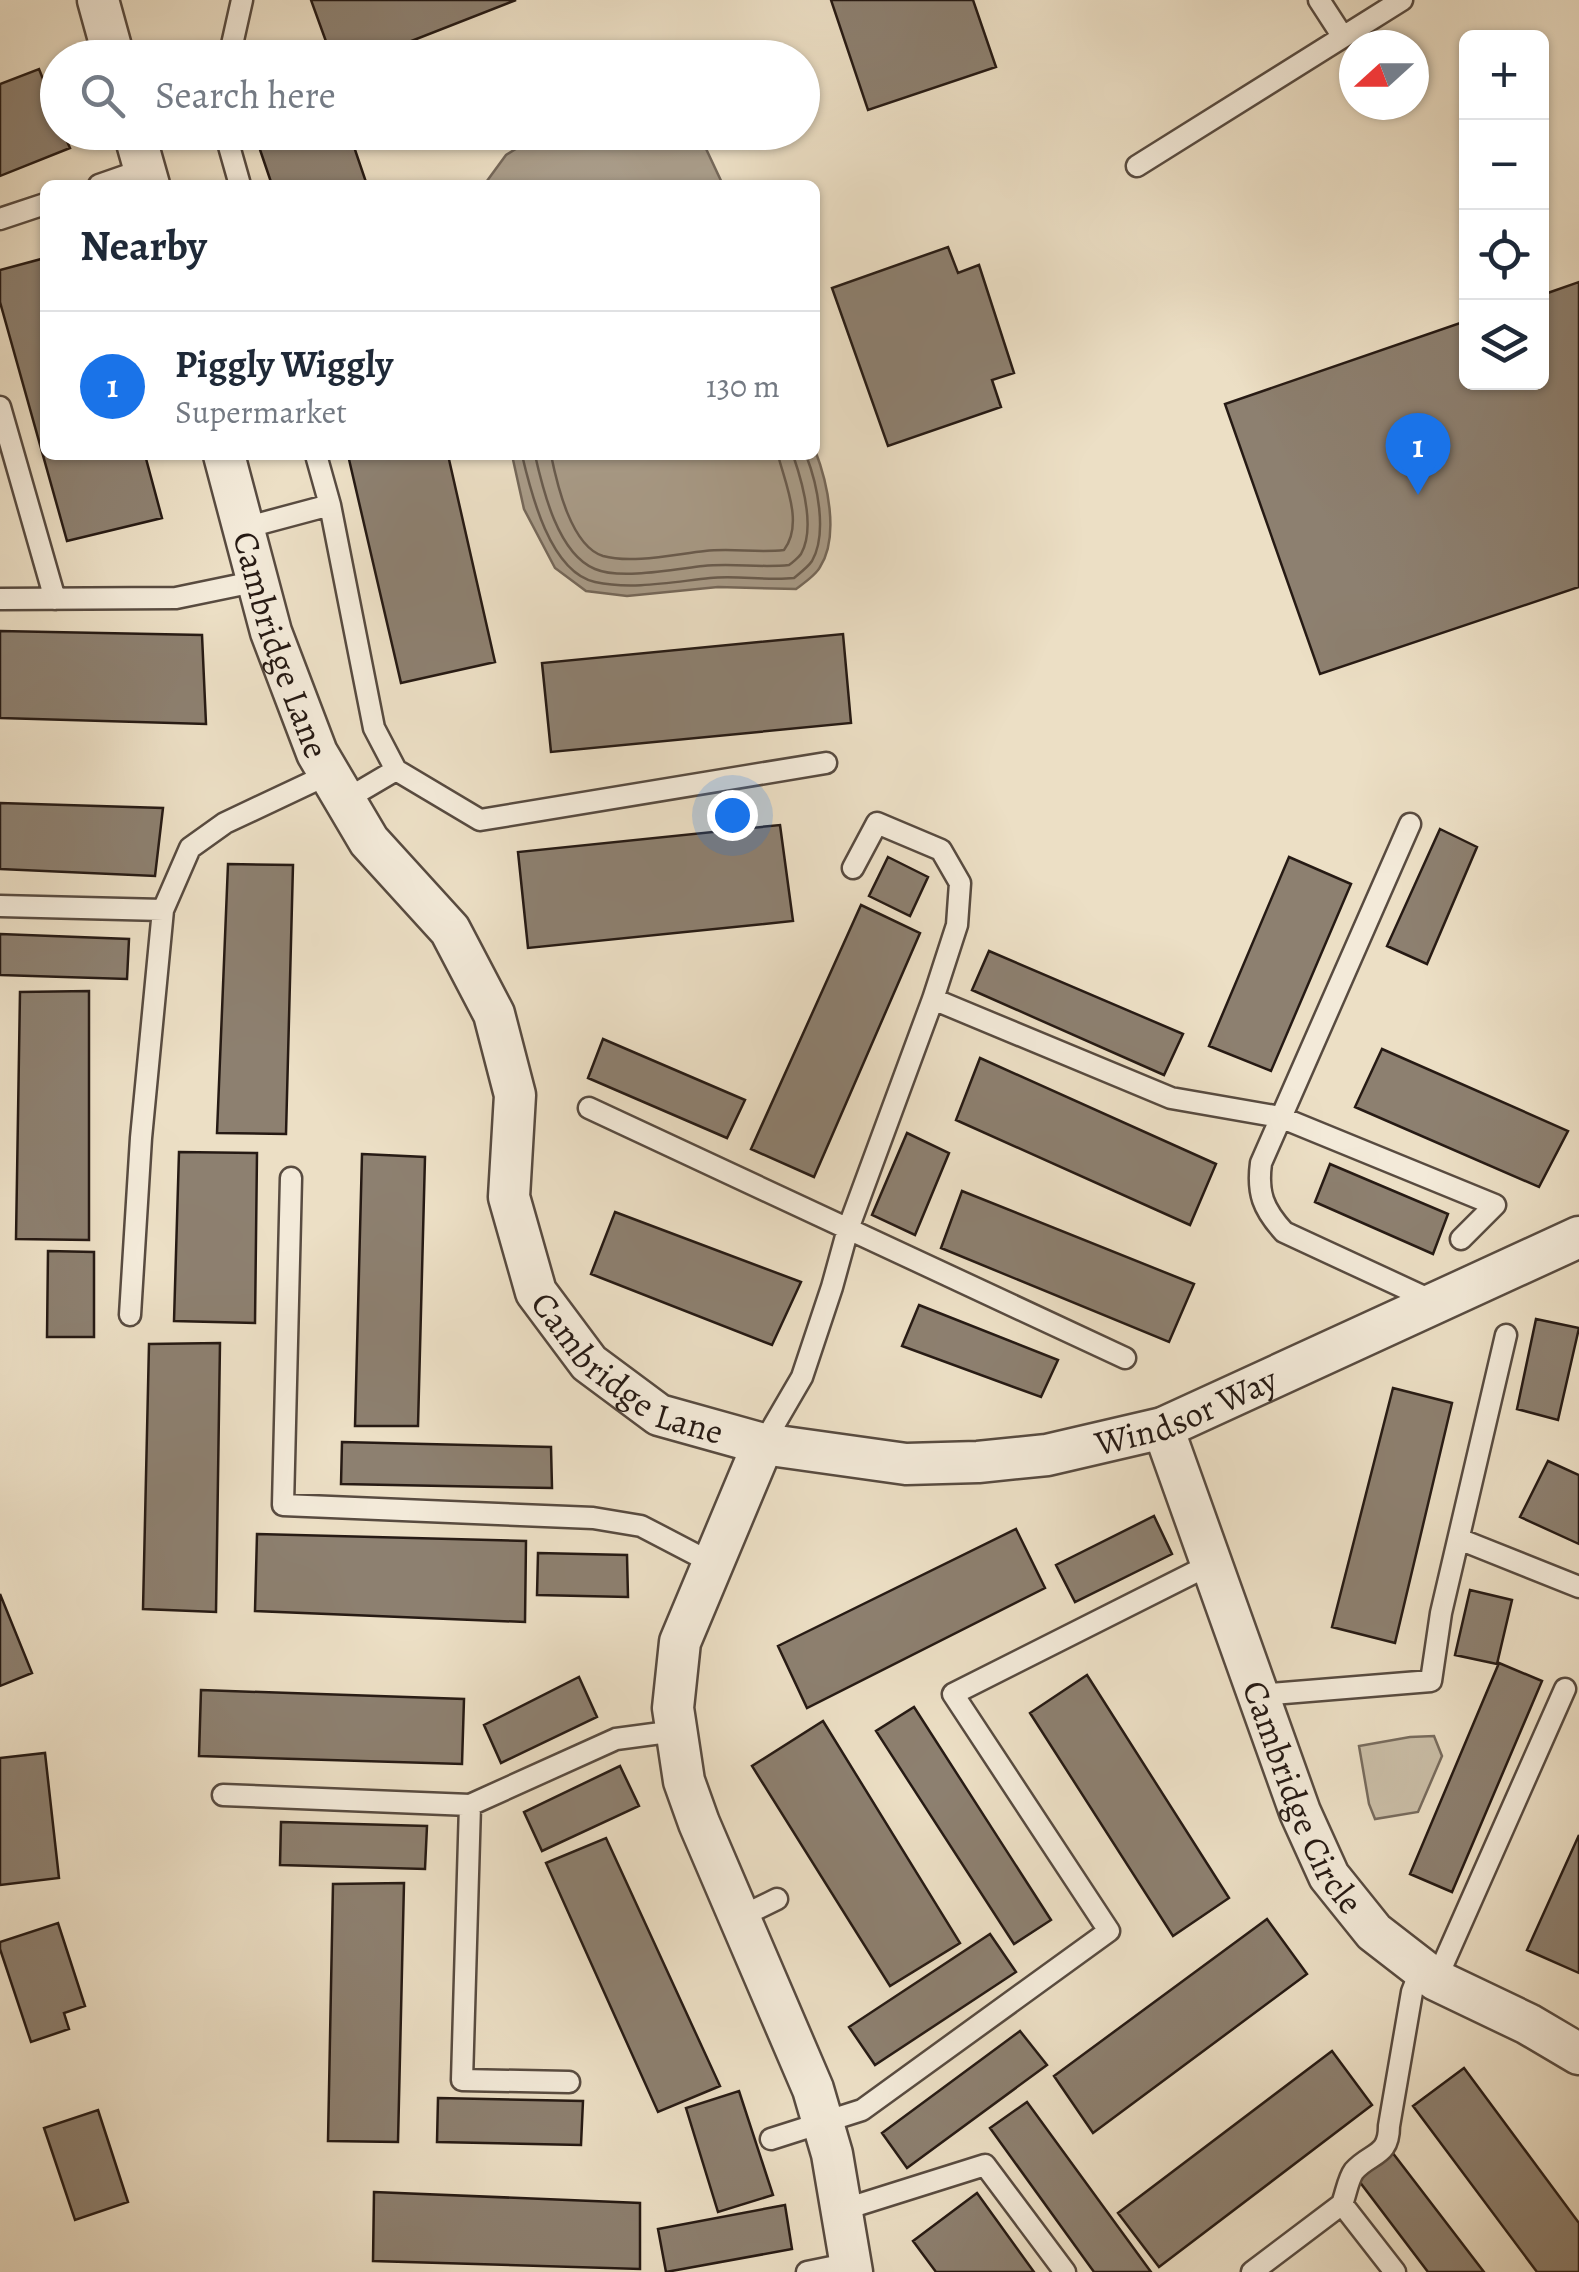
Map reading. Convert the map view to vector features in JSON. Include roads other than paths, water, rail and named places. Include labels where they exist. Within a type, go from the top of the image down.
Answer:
[{"type":"street","points":[[98,0],[109,40]]},
{"type":"street","name":"Cambridge Lane","points":[[225,460],[272,632],[318,754],[369,840],[450,930],[494,1014],[515,1094],[509,1197],[536,1292],[589,1363],[660,1415],[763,1444],[680,1642],[673,1708],[684,1781],[813,2089],[832,2154],[852,2268]]},
{"type":"street","name":"Windsor Way","points":[[763,1444],[906,1464],[978,1462],[1047,1456],[1163,1428],[1579,1238]]},
{"type":"street","name":"Cambridge Circle","points":[[1163,1428],[1300,1812],[1329,1876],[1374,1932],[1428,1975],[1579,2054]]},
{"type":"lane","points":[[233,40],[242,0]]},
{"type":"lane","points":[[1319,0],[1339,31]]},
{"type":"lane","points":[[1354,30],[1402,0]]},
{"type":"lane","points":[[1137,166],[1339,40]]},
{"type":"lane","points":[[230,150],[239,180]]},
{"type":"lane","points":[[108,180],[143,162]]},
{"type":"lane","points":[[0,219],[40,206]]},
{"type":"lane","points":[[0,407],[55,599]]},
{"type":"lane","points":[[317,460],[330,505],[374,728],[396,770],[480,820],[826,763]]},
{"type":"lane","points":[[244,528],[330,505]]},
{"type":"lane","points":[[0,599],[176,598],[258,581]]},
{"type":"lane","points":[[130,1315],[141,1138],[163,910],[190,848],[224,823],[396,770]]},
{"type":"lane","points":[[763,1444],[802,1377],[848,1229],[957,925],[960,883],[941,850],[878,823],[853,868]]},
{"type":"lane","points":[[1410,824],[1260,1162],[1258,1185],[1268,1214],[1284,1232],[1437,1303]]},
{"type":"lane","points":[[0,906],[163,910]]},
{"type":"lane","points":[[933,1000],[1171,1098],[1280,1117],[1494,1205],[1462,1240]]},
{"type":"lane","points":[[588,1108],[1125,1358]]},
{"type":"lane","points":[[291,1178],[283,1505],[594,1518],[642,1526],[712,1563]]},
{"type":"lane","points":[[1258,1695],[1432,1681],[1442,1612],[1506,1335]]},
{"type":"lane","points":[[1459,1538],[1579,1587]]},
{"type":"lane","points":[[771,2139],[862,2110],[1109,1931],[953,1694],[1212,1563]]},
{"type":"lane","points":[[1252,2272],[1342,2204],[1352,2173],[1389,2141],[1412,1992],[1428,1975],[1566,1689]]},
{"type":"lane","points":[[223,1795],[470,1805],[616,1739],[676,1731]]},
{"type":"lane","points":[[470,1805],[462,2080],[569,2082]]},
{"type":"lane","points":[[740,1918],[778,1899]]},
{"type":"lane","points":[[842,2210],[985,2165],[1065,2272]]},
{"type":"lane","points":[[1342,2204],[1396,2272]]},
{"type":"lane","points":[[807,2272],[852,2268]]},
{"type":"water","points":[[514,150],[707,150],[721,180],[488,180]]},
{"type":"water","points":[[513,460],[818,460],[827,492],[829,540],[816,573],[796,589],[718,587],[627,596],[586,591],[555,568],[524,509]]},
{"type":"place","name":"Piggly Wiggly","points":[[1418,495]]}]
